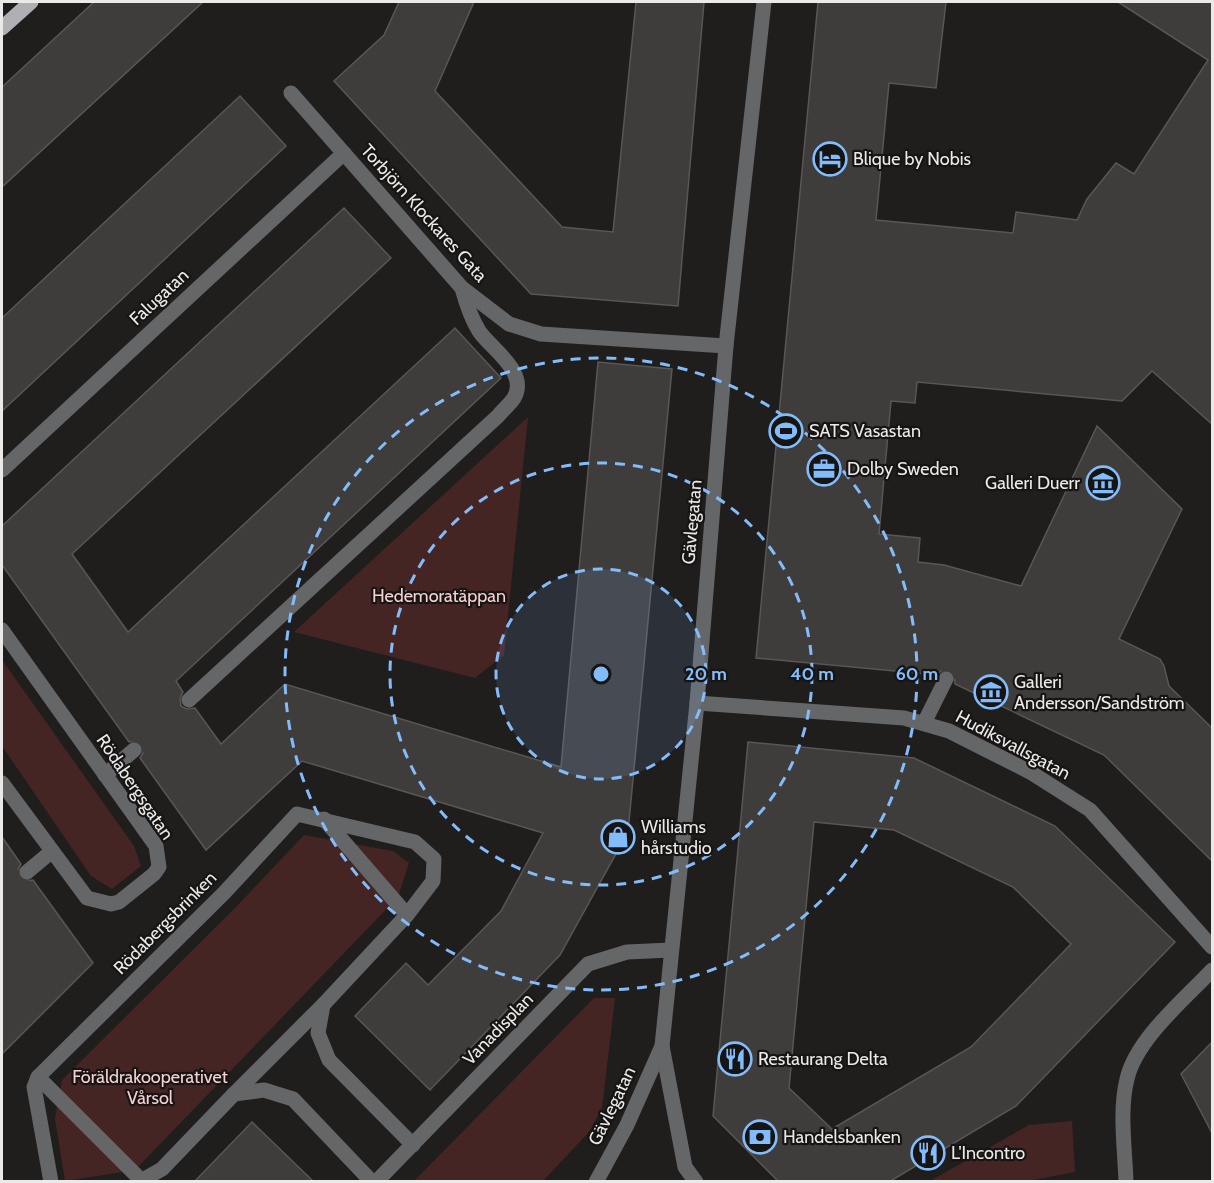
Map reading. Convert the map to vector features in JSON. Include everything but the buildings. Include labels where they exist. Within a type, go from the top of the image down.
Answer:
[{"type":"main road","points":[[2,28],[31,2]]},
{"type":"street","name":"Gävlegatan","points":[[696,1182],[685,1167],[662,1046],[697,703],[726,346],[764,2]]},
{"type":"street","name":"Torbjörn Klockares Gata","points":[[291,93],[462,288],[510,324],[541,333],[726,346]]},
{"type":"street","name":"Falugatan","points":[[2,470],[344,153]]},
{"type":"street","points":[[189,700],[346,558],[515,396],[516,382],[511,367],[480,332],[468,309],[462,288]]},
{"type":"street","name":"Rödabergsgatan","points":[[2,630],[156,846],[159,867],[154,874],[119,902],[111,904],[87,898],[2,783]]},
{"type":"street","points":[[924,723],[946,680]]},
{"type":"street","name":"Hudiksvallsgatan","points":[[697,703],[904,718],[949,731],[1030,772],[1090,810],[1212,947]]},
{"type":"street","points":[[105,775],[134,750]]},
{"type":"street","name":"Rödabergsbrinken","points":[[297,814],[415,842],[434,859],[432,881],[407,915],[323,1005],[162,1169],[141,1181],[38,1077],[224,893],[297,814]]},
{"type":"street","points":[[324,819],[407,915]]},
{"type":"street","points":[[27,872],[51,852]]},
{"type":"street","name":"Vanadisplan","points":[[374,1182],[413,1145],[588,964],[627,952],[671,950]]},
{"type":"street","points":[[1126,1182],[1124,1120],[1127,1078],[1146,1040],[1212,970]]},
{"type":"street","points":[[323,1005],[318,1033],[329,1060],[413,1145]]},
{"type":"street","name":"Gävlegatan","points":[[596,1182],[627,1125],[662,1046]]},
{"type":"street","points":[[38,1077],[34,1087],[51,1182]]},
{"type":"street","points":[[234,1094],[264,1090],[293,1099],[374,1182]]},
{"type":"green space","name":"Hedemoratäppan","points":[[528,417],[504,655],[475,678],[294,632]]},
{"type":"green space","points":[[2,660],[134,846],[141,866],[112,889],[91,876],[2,746]]},
{"type":"green space","name":"Föräldrakooperativet Vårsol","points":[[304,835],[393,851],[409,863],[398,897],[135,1170],[65,1181],[55,1119],[62,1080],[236,907]]},
{"type":"green space","points":[[594,998],[615,998],[602,1108],[589,1132],[543,1181],[414,1181]]},
{"type":"green space","points":[[1072,1121],[1075,1172],[1028,1181],[930,1181],[1029,1125]]},
{"type":"tunnel","points":[[946,679],[994,580]]},
{"type":"tunnel","points":[[134,750],[189,700]]},
{"type":"tunnel","points":[[2,894],[27,872]]},
{"type":"place","name":"Blique by Nobis","points":[[830,159]]},
{"type":"place","name":"SATS Vasastan","points":[[786,431]]},
{"type":"place","name":"Dolby Sweden","points":[[824,469]]},
{"type":"place","name":"Galleri Duerr","points":[[1103,483]]},
{"type":"place","name":"Galleri Andersson/Sandström","points":[[991,692]]},
{"type":"place","name":"Williams hårstudio","points":[[618,837]]},
{"type":"place","name":"Restaurang Delta","points":[[735,1059]]},
{"type":"place","name":"Handelsbanken","points":[[760,1137]]},
{"type":"place","name":"L'Incontro","points":[[928,1153]]}]
